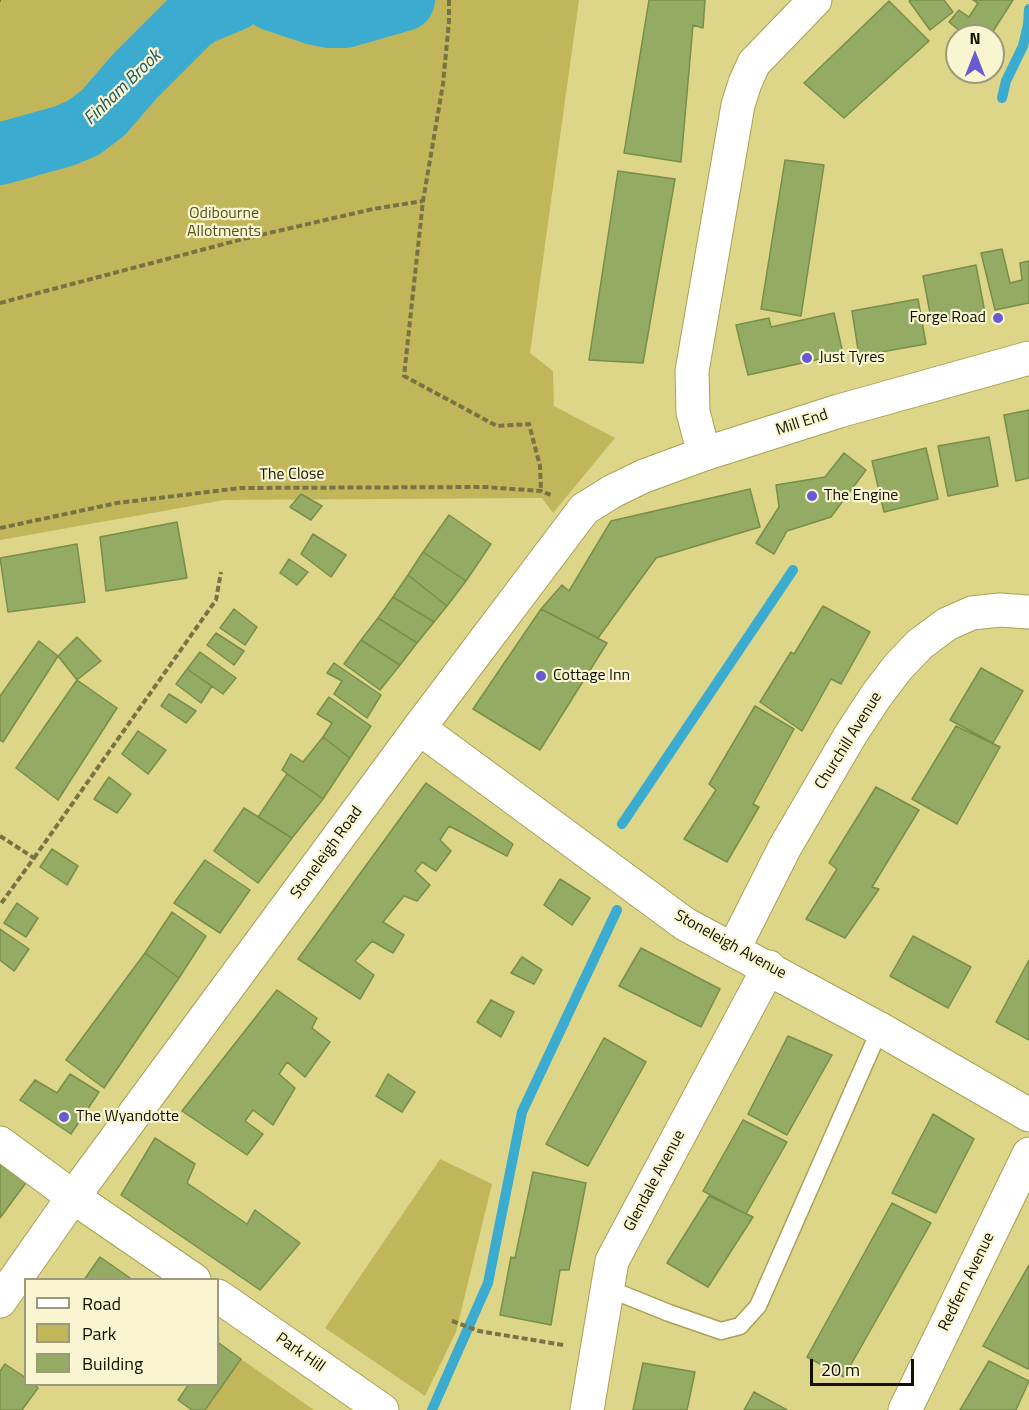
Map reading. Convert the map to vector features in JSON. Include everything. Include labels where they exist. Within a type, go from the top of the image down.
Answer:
[{"type":"street","points":[[704,454],[693,412],[692,371],[738,105],[754,63],[815,0]]},
{"type":"street","name":"Mill End","points":[[584,509],[644,476],[704,454],[839,411],[1029,358]]},
{"type":"street","name":"Stoneleigh Road","points":[[0,1301],[73,1197],[419,728],[584,509]]},
{"type":"street","name":"Churchill Avenue","points":[[733,950],[785,847],[851,734],[898,667],[920,644],[947,624],[972,613],[1000,610],[1029,612]]},
{"type":"street","name":"Stoneleigh Avenue","points":[[419,728],[686,924],[769,967],[1029,1115]]},
{"type":"street","name":"Glendale Avenue","points":[[587,1410],[612,1261],[769,967]]},
{"type":"street","points":[[0,1143],[73,1197],[191,1278]]},
{"type":"street","name":"Redfern Avenue","points":[[906,1410],[1029,1154]]},
{"type":"street","name":"Park Hill","points":[[219,1297],[382,1410]]},
{"type":"lane","points":[[607,1288],[721,1331],[740,1326],[758,1306],[880,1029]]},
{"type":"path","points":[[449,0],[443,84],[423,201],[404,376],[497,426],[529,424],[540,466],[541,491]]},
{"type":"path","points":[[0,303],[243,239],[372,209],[423,201]]},
{"type":"path","name":"The Close","points":[[0,528],[117,502],[241,488],[484,487],[541,491],[584,509]]},
{"type":"path","points":[[0,905],[216,600],[221,573]]},
{"type":"path","points":[[0,836],[34,858]]},
{"type":"path","points":[[452,1321],[479,1331],[596,1351]]},
{"type":"green space","name":"Odibourne Allotments","points":[[0,0],[579,0],[530,353],[553,371],[554,406],[615,438],[553,513],[542,498],[225,500],[0,540]]},
{"type":"green space","points":[[440,1159],[492,1184],[456,1332],[425,1396],[325,1328]]},
{"type":"green space","points":[[241,1359],[314,1410],[205,1410]]},
{"type":"building","points":[[649,0],[705,0],[703,28],[693,25],[681,162],[624,153]]},
{"type":"building","points":[[944,0],[953,12],[930,30],[909,1]]},
{"type":"building","points":[[973,0],[1013,0],[998,24],[951,24],[949,22],[959,10],[969,17],[978,3]]},
{"type":"building","points":[[889,1],[929,41],[844,118],[804,83]]},
{"type":"building","points":[[785,160],[824,165],[801,316],[761,309]]},
{"type":"building","points":[[618,171],[675,179],[643,363],[589,360]]},
{"type":"building","points":[[1002,249],[1010,283],[1022,280],[1020,263],[1029,261],[1029,303],[995,310],[981,253]]},
{"type":"building","points":[[976,265],[985,313],[932,324],[923,276]]},
{"type":"building","points":[[918,299],[926,344],[859,356],[852,311]]},
{"type":"building","points":[[834,313],[843,354],[748,375],[736,325],[769,318],[771,327]]},
{"type":"building","points":[[1029,410],[1029,478],[1016,481],[1004,415]]},
{"type":"building","points":[[989,437],[998,486],[948,496],[938,446]]},
{"type":"building","points":[[926,448],[938,499],[884,512],[872,461]]},
{"type":"building","name":"The Engine","points":[[844,453],[866,470],[831,517],[787,531],[774,554],[756,543],[779,507],[776,485],[825,477]]},
{"type":"building","points":[[750,489],[760,527],[656,558],[598,638],[541,609],[562,585],[569,591],[611,521]]},
{"type":"building","points":[[301,494],[322,506],[311,520],[290,507]]},
{"type":"building","points":[[449,515],[491,544],[466,581],[423,552]]},
{"type":"building","points":[[177,522],[187,578],[106,591],[100,537]]},
{"type":"building","points":[[313,534],[346,555],[331,577],[301,554]]},
{"type":"building","points":[[77,544],[85,602],[8,612],[0,558]]},
{"type":"building","points":[[423,552],[466,581],[447,606],[408,575]]},
{"type":"building","points":[[289,559],[308,572],[297,585],[280,573]]},
{"type":"building","points":[[408,575],[447,606],[434,622],[393,597]]},
{"type":"building","points":[[393,597],[434,622],[417,643],[378,618]]},
{"type":"building","points":[[823,606],[870,632],[841,684],[831,679],[802,731],[760,702],[791,652],[794,654]]},
{"type":"building","points":[[234,609],[257,627],[245,645],[220,628]]},
{"type":"building","name":"Cottage Inn","points":[[541,609],[607,643],[540,750],[473,709]]},
{"type":"building","points":[[378,618],[417,643],[400,665],[361,640]]},
{"type":"building","points":[[216,633],[244,651],[234,665],[207,645]]},
{"type":"building","points":[[77,637],[101,661],[77,680],[58,656]]},
{"type":"building","points":[[361,640],[400,665],[380,690],[344,664]]},
{"type":"building","points":[[39,641],[58,656],[3,742],[0,740],[0,696]]},
{"type":"building","points":[[200,652],[236,678],[223,694],[187,669]]},
{"type":"building","points":[[334,663],[381,695],[367,718],[334,694],[342,681],[327,673]]},
{"type":"building","points":[[981,668],[1023,691],[993,743],[950,720]]},
{"type":"building","points":[[187,669],[212,686],[201,703],[176,684]]},
{"type":"building","points":[[77,680],[117,708],[58,800],[16,768]]},
{"type":"building","points":[[169,694],[196,711],[186,723],[161,706]]},
{"type":"building","points":[[329,697],[371,726],[350,758],[323,737],[332,723],[317,714]]},
{"type":"building","points":[[755,706],[794,729],[753,804],[759,807],[727,862],[684,839],[716,790],[709,784]]},
{"type":"building","points":[[956,726],[1000,747],[957,824],[912,799]]},
{"type":"building","points":[[138,731],[166,750],[148,774],[122,754]]},
{"type":"building","points":[[323,737],[350,758],[323,799],[282,770],[291,754],[303,762]]},
{"type":"building","points":[[287,774],[323,799],[292,838],[258,817]]},
{"type":"building","points":[[109,777],[131,794],[117,813],[94,799]]},
{"type":"building","points":[[426,783],[513,844],[507,856],[449,826],[440,840],[451,851],[436,871],[422,862],[415,871],[430,885],[417,901],[404,896],[383,922],[404,935],[393,953],[372,941],[355,961],[374,975],[360,999],[298,959]]},
{"type":"building","points":[[876,787],[919,810],[872,887],[879,889],[845,938],[806,919],[837,869],[829,863]]},
{"type":"building","points":[[244,808],[292,838],[258,883],[214,851]]},
{"type":"building","points":[[52,849],[78,866],[67,885],[40,867]]},
{"type":"building","points":[[205,860],[250,890],[220,933],[174,903]]},
{"type":"building","points":[[560,879],[590,898],[572,925],[544,905]]},
{"type":"building","points":[[17,903],[38,918],[26,937],[4,923]]},
{"type":"building","points":[[172,912],[206,936],[179,978],[145,953]]},
{"type":"building","points":[[0,929],[29,949],[14,971],[0,960]]},
{"type":"building","points":[[913,936],[971,967],[948,1008],[890,976]]},
{"type":"building","points":[[641,948],[720,989],[701,1027],[619,986]]},
{"type":"building","points":[[145,953],[179,978],[104,1088],[66,1060]]},
{"type":"building","points":[[522,957],[542,970],[534,984],[511,973]]},
{"type":"building","points":[[1029,960],[1029,1040],[996,1022]]},
{"type":"building","points":[[277,990],[317,1018],[312,1028],[330,1042],[305,1077],[287,1062],[279,1074],[295,1088],[273,1125],[253,1110],[245,1121],[263,1134],[247,1155],[182,1111]]},
{"type":"building","points":[[491,1000],[514,1012],[501,1037],[477,1022]]},
{"type":"building","points":[[788,1036],[832,1055],[787,1135],[748,1114]]},
{"type":"building","points":[[604,1038],[646,1062],[588,1166],[546,1144]]},
{"type":"building","name":"The Wyandotte","points":[[70,1074],[99,1092],[71,1134],[20,1100],[35,1080],[57,1093]]},
{"type":"building","points":[[388,1074],[415,1092],[402,1112],[376,1096]]},
{"type":"building","points":[[933,1114],[974,1139],[936,1213],[892,1193]]},
{"type":"building","points":[[743,1120],[787,1142],[746,1214],[703,1191]]},
{"type":"building","points":[[155,1138],[195,1164],[187,1183],[247,1224],[255,1210],[300,1243],[260,1290],[121,1195]]},
{"type":"building","points":[[0,1154],[31,1176],[0,1218]]},
{"type":"building","points":[[533,1172],[586,1183],[569,1270],[560,1270],[551,1325],[500,1315],[511,1257],[515,1258]]},
{"type":"building","points":[[709,1196],[753,1217],[708,1287],[667,1263]]},
{"type":"building","points":[[892,1203],[931,1223],[844,1377],[807,1357]]},
{"type":"building","points":[[100,1257],[130,1278],[85,1278]]},
{"type":"building","points":[[1029,1265],[1029,1368],[1028,1369],[983,1346]]},
{"type":"building","points":[[219,1343],[241,1359],[205,1410],[192,1410],[178,1400],[188,1386],[219,1386]]},
{"type":"building","points":[[989,1361],[1029,1381],[1016,1410],[960,1410]]},
{"type":"building","points":[[643,1363],[695,1372],[687,1410],[633,1410]]},
{"type":"building","points":[[5,1364],[24,1377],[24,1386],[38,1388],[22,1410],[0,1410],[0,1371]]},
{"type":"building","points":[[754,1392],[787,1410],[744,1410]]},
{"type":"waterway","name":"Finham Brook","points":[[0,154],[64,136],[83,128],[103,113],[136,75],[188,23],[200,14],[234,0]]},
{"type":"waterway","name":"Finham Brook","points":[[273,0],[330,17],[345,17],[404,0]]},
{"type":"waterway","points":[[1002,98],[1006,81],[1023,46],[1029,9]]},
{"type":"waterway","points":[[622,824],[793,570]]},
{"type":"waterway","points":[[432,1410],[488,1283],[522,1112],[617,910]]},
{"type":"place","name":"Forge Road","points":[[998,318]]},
{"type":"place","name":"Just Tyres","points":[[807,358]]},
{"type":"place","name":"The Engine","points":[[812,496]]},
{"type":"place","name":"Cottage Inn","points":[[541,676]]},
{"type":"place","name":"The Wyandotte","points":[[64,1117]]}]
